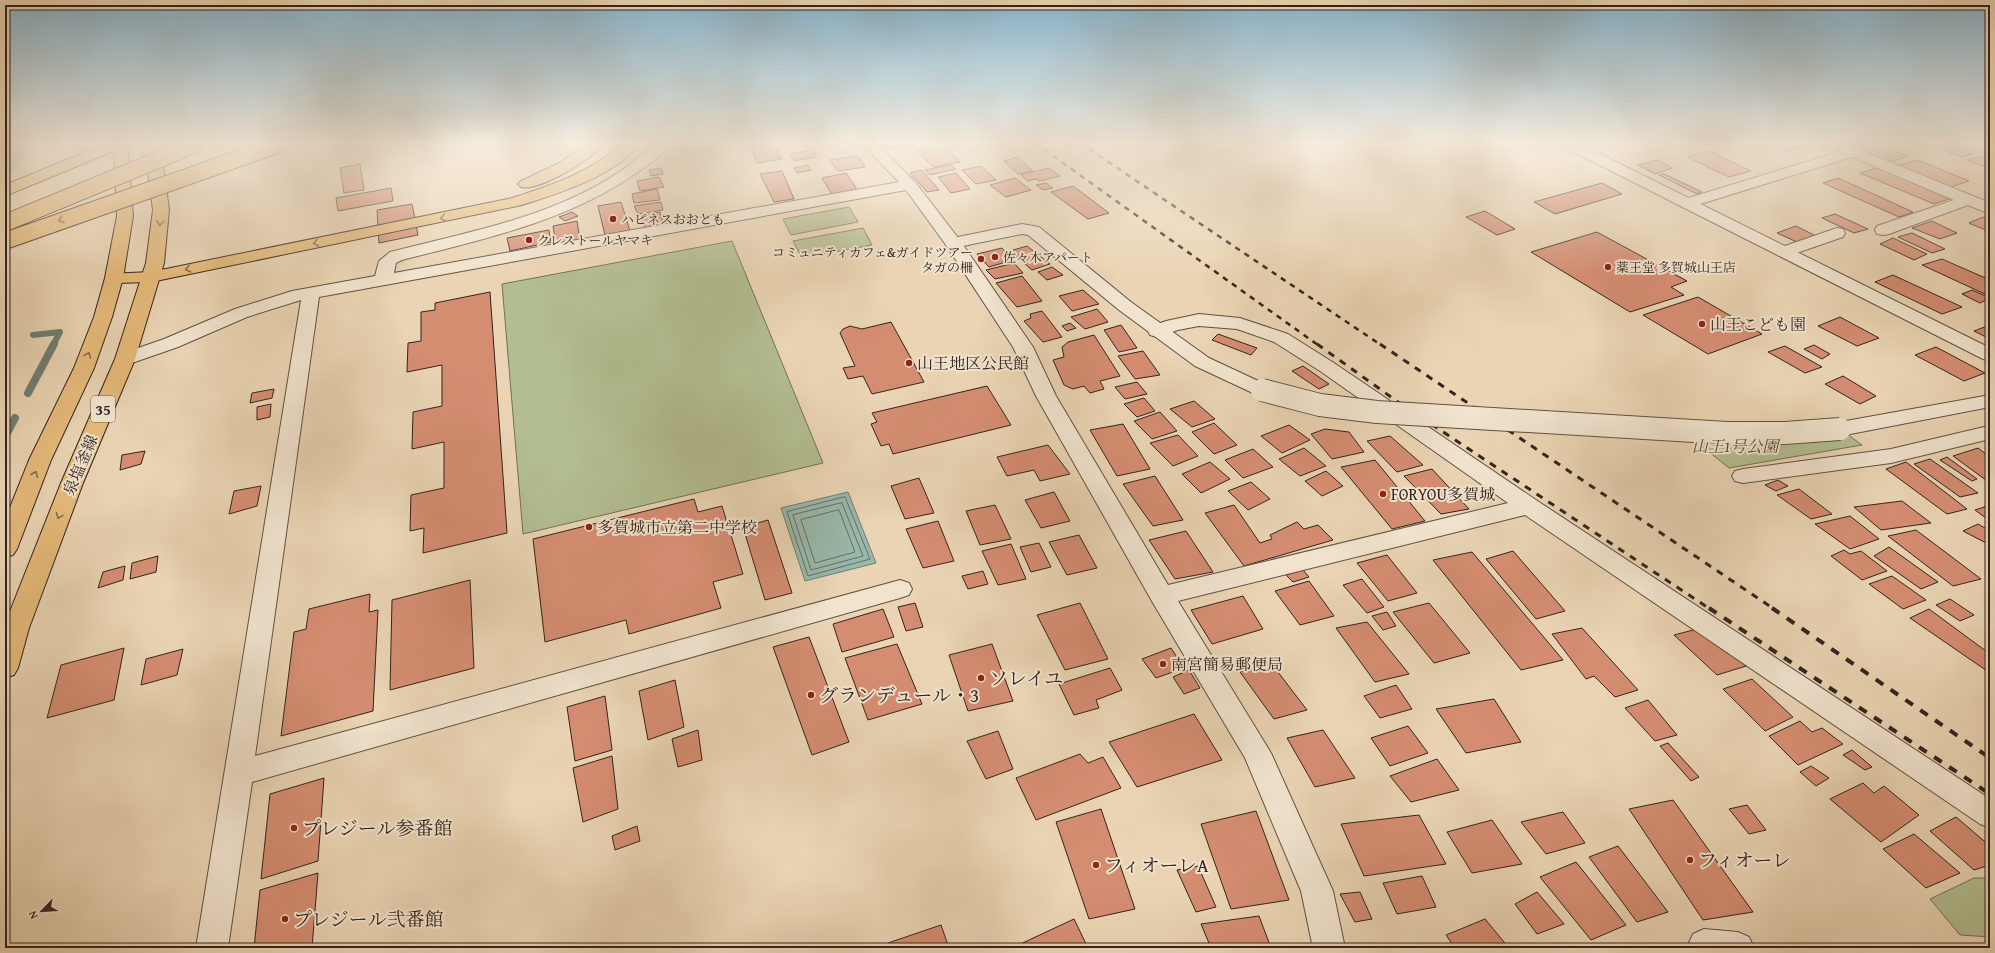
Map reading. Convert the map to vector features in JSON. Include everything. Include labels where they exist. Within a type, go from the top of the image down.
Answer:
[{"type":"main road","points":[[5,209],[58,187]]},
{"type":"main road","points":[[5,223],[91,187]]},
{"type":"main road","name":"35","points":[[5,549],[40,460],[84,368],[103,317],[114,278],[125,216],[123,187]]},
{"type":"main road","points":[[5,241],[157,187]]},
{"type":"main road","name":"泉塩釜線","points":[[5,668],[16,628],[69,490],[125,359],[153,270],[161,210],[158,187]]},
{"type":"main road","points":[[153,270],[196,253],[487,195],[511,187]]},
{"type":"main road","points":[[114,278],[516,202],[559,187]]},
{"type":"street","points":[[383,280],[388,261],[396,256],[506,228],[569,205],[603,187]]},
{"type":"street","points":[[125,359],[171,343],[241,313],[311,292],[896,187]]},
{"type":"street","points":[[912,187],[953,243],[1023,347],[1046,396],[1162,596],[1257,753],[1317,891],[1329,948]]},
{"type":"street","points":[[1657,187],[1990,355]]},
{"type":"street","points":[[1688,203],[1738,187]]},
{"type":"street","points":[[1938,187],[1990,209]]},
{"type":"street","points":[[1883,230],[1968,200]]},
{"type":"street","points":[[953,243],[1022,229],[1033,231],[1157,331],[1202,362],[1262,390],[1320,405],[1377,412],[1727,433],[1785,433],[1840,429],[1990,401]]},
{"type":"street","points":[[1785,252],[1837,233]]},
{"type":"street","points":[[212,948],[311,292]]},
{"type":"street","points":[[1157,331],[1173,325],[1199,320],[1240,324],[1281,338],[1327,367],[1528,506],[1990,815]]},
{"type":"street","points":[[1743,476],[1891,456],[1988,434]]},
{"type":"street","points":[[1162,596],[1528,506]]},
{"type":"street","points":[[238,773],[900,589]]},
{"type":"street","points":[[1704,945],[1738,948]]},
{"type":"green space","points":[[849,207],[858,222],[791,235],[783,219]]},
{"type":"green space","points":[[863,228],[872,245],[802,258],[793,241]]},
{"type":"green space","points":[[732,241],[823,463],[523,534],[502,284]]},
{"type":"green space","name":"山王1号公園","points":[[1828,420],[1862,445],[1729,468],[1674,424],[1738,425]]},
{"type":"green space","points":[[1974,878],[1990,878],[1990,937],[1960,935],[1930,899]]},
{"type":"water","points":[[848,492],[876,563],[805,581],[781,508]]},
{"type":"building","points":[[343,187],[364,187],[364,190],[344,193]]},
{"type":"building","points":[[639,187],[661,187],[640,191]]},
{"type":"building","points":[[767,187],[789,187],[794,199],[774,202]]},
{"type":"building","points":[[828,187],[856,187],[858,191],[833,196]]},
{"type":"building","points":[[923,187],[937,187],[939,190],[927,192]]},
{"type":"building","points":[[947,187],[969,187],[970,189],[951,193]]},
{"type":"building","points":[[993,187],[1028,187],[1031,190],[1006,197]]},
{"type":"building","points":[[1039,187],[1053,188],[1043,190]]},
{"type":"building","points":[[1068,187],[1075,187],[1109,213],[1088,219],[1051,192]]},
{"type":"building","points":[[1586,187],[1610,187],[1622,194],[1555,214],[1534,202]]},
{"type":"building","points":[[1684,187],[1692,187],[1702,192],[1697,194]]},
{"type":"building","points":[[1833,187],[1859,187],[1913,212],[1899,217]]},
{"type":"building","points":[[1895,187],[1927,187],[1952,198],[1934,204]]},
{"type":"building","points":[[391,188],[393,201],[338,211],[336,198]]},
{"type":"building","points":[[657,189],[660,200],[634,203],[632,194]]},
{"type":"building","name":"ハピネスおおとも","points":[[621,202],[630,231],[605,235],[598,206]]},
{"type":"building","points":[[661,202],[663,210],[638,214],[634,206]]},
{"type":"building","points":[[412,204],[418,235],[379,243],[377,210]]},
{"type":"building","points":[[1485,211],[1515,229],[1497,235],[1466,217]]},
{"type":"building","points":[[572,212],[578,216],[565,221],[559,217]]},
{"type":"building","points":[[660,212],[664,225],[645,228],[640,216]]},
{"type":"building","points":[[1835,214],[1868,229],[1854,233],[1822,218]]},
{"type":"building","points":[[1983,217],[1990,220],[1990,232],[1969,223]]},
{"type":"building","points":[[577,221],[580,240],[556,245],[553,226]]},
{"type":"building","points":[[1932,221],[1957,233],[1940,239],[1912,228]]},
{"type":"building","points":[[1796,226],[1816,236],[1797,242],[1777,233]]},
{"type":"building","name":"クレストールヤマキ","points":[[549,230],[551,242],[510,251],[507,238]]},
{"type":"building","name":"薬王堂 多賀城山王店","points":[[1597,232],[1687,281],[1671,287],[1684,295],[1630,312],[1531,252]]},
{"type":"building","points":[[1912,233],[1945,249],[1932,253],[1898,237]]},
{"type":"building","points":[[1893,238],[1927,254],[1914,260],[1880,244]]},
{"type":"building","points":[[1027,246],[1050,264],[1032,270],[1010,251]]},
{"type":"building","name":"佐々木アパート","points":[[1002,248],[1013,260],[989,267],[977,254]]},
{"type":"building","points":[[1942,259],[1990,280],[1990,294],[1987,295],[1922,265]]},
{"type":"building","points":[[1014,263],[1023,273],[995,279],[986,270]]},
{"type":"building","points":[[1052,267],[1063,275],[1047,280],[1038,272]]},
{"type":"building","points":[[1893,275],[1962,307],[1942,314],[1875,282]]},
{"type":"building","points":[[1022,276],[1042,301],[1017,307],[996,283]]},
{"type":"building","points":[[1083,290],[1099,304],[1072,311],[1059,296]]},
{"type":"building","points":[[1972,290],[1990,298],[1980,303],[1962,294]]},
{"type":"building","points":[[490,292],[507,533],[423,553],[424,528],[410,531],[411,495],[444,488],[444,442],[412,449],[413,412],[442,406],[442,365],[407,372],[408,343],[421,341],[421,312],[435,310],[435,303]]},
{"type":"building","name":"山王こども園","points":[[1698,297],[1762,334],[1708,354],[1643,315]]},
{"type":"building","points":[[1097,309],[1108,322],[1085,329],[1071,317]]},
{"type":"building","points":[[1042,311],[1062,337],[1043,342],[1024,321],[1031,318],[1030,314]]},
{"type":"building","points":[[1840,317],[1879,338],[1857,346],[1818,326]]},
{"type":"building","points":[[891,322],[924,382],[872,394],[863,376],[848,379],[843,368],[855,366],[840,333],[843,329],[850,326],[862,329]]},
{"type":"building","points":[[1070,323],[1076,328],[1067,331],[1062,326]]},
{"type":"building","points":[[1121,325],[1137,348],[1119,352],[1104,330]]},
{"type":"building","points":[[1990,325],[1990,339],[1974,331]]},
{"type":"building","points":[[1218,334],[1257,348],[1251,355],[1212,340]]},
{"type":"building","points":[[1094,335],[1120,376],[1100,381],[1104,389],[1090,393],[1084,386],[1073,389],[1064,385],[1053,360],[1064,357],[1062,347],[1068,342]]},
{"type":"building","points":[[1814,345],[1830,354],[1822,359],[1804,349]]},
{"type":"building","points":[[1785,346],[1822,367],[1805,373],[1768,352]]},
{"type":"building","points":[[1936,347],[1985,373],[1964,381],[1915,355]]},
{"type":"building","points":[[1143,351],[1160,375],[1135,379],[1118,356]]},
{"type":"building","points":[[1303,366],[1329,384],[1319,389],[1292,371]]},
{"type":"building","points":[[1843,376],[1876,396],[1860,404],[1825,384]]},
{"type":"building","points":[[1137,382],[1147,394],[1125,399],[1115,387]]},
{"type":"building","points":[[987,386],[1011,425],[893,454],[889,444],[881,446],[871,424],[877,422],[872,413]]},
{"type":"building","points":[[274,389],[272,398],[250,403],[252,393]]},
{"type":"building","points":[[1144,398],[1155,411],[1137,417],[1124,404]]},
{"type":"building","points":[[1194,401],[1215,419],[1192,427],[1170,409]]},
{"type":"building","points":[[271,404],[270,417],[257,420],[257,407]]},
{"type":"building","points":[[1160,412],[1177,431],[1152,439],[1134,421]]},
{"type":"building","points":[[1214,423],[1237,445],[1214,454],[1192,432]]},
{"type":"building","points":[[1123,424],[1150,469],[1117,476],[1090,430]]},
{"type":"building","points":[[1289,425],[1310,440],[1282,453],[1261,436]]},
{"type":"building","points":[[1325,429],[1349,432],[1364,452],[1332,459],[1311,434]]},
{"type":"building","points":[[1178,435],[1198,456],[1173,466],[1150,443]]},
{"type":"building","points":[[1390,436],[1423,465],[1397,472],[1367,441]]},
{"type":"building","points":[[1048,445],[1070,474],[1040,481],[1034,470],[1007,476],[997,457]]},
{"type":"building","points":[[1304,448],[1326,466],[1300,476],[1279,459]]},
{"type":"building","points":[[1978,448],[1990,457],[1990,483],[1953,456]]},
{"type":"building","points":[[1253,449],[1273,467],[1243,478],[1225,460]]},
{"type":"building","points":[[145,451],[141,464],[120,470],[122,455]]},
{"type":"building","points":[[1947,457],[1977,479],[1972,481],[1940,460]]},
{"type":"building","points":[[1930,459],[1978,493],[1960,497],[1914,464]]},
{"type":"building","name":"FORYOU多賀城","points":[[1375,460],[1425,521],[1392,529],[1341,467]]},
{"type":"building","points":[[1210,462],[1230,479],[1201,493],[1182,474]]},
{"type":"building","points":[[1906,462],[1967,509],[1947,514],[1886,469]]},
{"type":"building","points":[[1432,469],[1469,509],[1441,514],[1404,476]]},
{"type":"building","points":[[1326,471],[1343,486],[1322,496],[1305,481]]},
{"type":"building","points":[[1155,476],[1183,520],[1153,526],[1123,484]]},
{"type":"building","points":[[919,478],[934,513],[905,519],[891,486]]},
{"type":"building","points":[[1778,480],[1788,486],[1776,491],[1765,485]]},
{"type":"building","points":[[1251,482],[1270,499],[1248,510],[1228,491]]},
{"type":"building","points":[[261,486],[257,506],[229,514],[234,491]]},
{"type":"building","points":[[1799,489],[1832,514],[1811,519],[1777,495]]},
{"type":"building","points":[[1054,492],[1070,521],[1041,528],[1025,500]]},
{"type":"building","points":[[694,499],[698,512],[722,506],[743,574],[713,582],[721,608],[629,634],[626,620],[545,642],[533,539]]},
{"type":"building","points":[[1902,501],[1931,523],[1881,530],[1854,507]]},
{"type":"building","points":[[995,505],[1011,539],[980,545],[966,511]]},
{"type":"building","points":[[1234,505],[1260,543],[1272,539],[1270,535],[1297,522],[1304,529],[1318,525],[1333,540],[1244,566],[1205,513]]},
{"type":"building","points":[[1990,505],[1990,521],[1975,510]]},
{"type":"building","points":[[1850,516],[1879,539],[1850,549],[1815,524]]},
{"type":"building","points":[[768,520],[792,593],[765,600],[743,527]]},
{"type":"building","points":[[938,521],[954,561],[923,568],[906,529]]},
{"type":"building","points":[[1978,524],[1990,531],[1990,545],[1963,531]]},
{"type":"building","points":[[1916,530],[1981,579],[1953,586],[1888,536]]},
{"type":"building","points":[[1186,531],[1213,572],[1175,579],[1149,540]]},
{"type":"building","points":[[1079,535],[1097,568],[1067,575],[1049,542]]},
{"type":"building","points":[[1039,543],[1051,567],[1031,572],[1020,547]]},
{"type":"building","points":[[1011,544],[1026,579],[998,585],[982,551]]},
{"type":"building","points":[[1889,547],[1938,582],[1921,589],[1874,556]]},
{"type":"building","points":[[1844,550],[1850,554],[1861,551],[1887,571],[1862,580],[1831,556]]},
{"type":"building","points":[[1513,551],[1565,611],[1536,619],[1486,559]]},
{"type":"building","points":[[1472,552],[1563,660],[1521,670],[1433,560]]},
{"type":"building","points":[[1387,555],[1417,593],[1388,601],[1357,563]]},
{"type":"building","points":[[158,556],[156,572],[130,579],[132,563]]},
{"type":"building","points":[[125,566],[123,580],[98,588],[103,572]]},
{"type":"building","points":[[1303,570],[1309,577],[1293,582],[1286,575]]},
{"type":"building","points":[[983,571],[988,584],[968,589],[962,576]]},
{"type":"building","points":[[1892,576],[1926,600],[1903,609],[1869,584]]},
{"type":"building","points":[[1362,579],[1384,607],[1367,613],[1343,585]]},
{"type":"building","points":[[470,580],[474,668],[390,690],[392,600]]},
{"type":"building","points":[[1309,581],[1334,616],[1300,625],[1275,591]]},
{"type":"building","points":[[370,594],[369,612],[378,610],[373,711],[281,736],[294,632],[306,629],[309,609]]},
{"type":"building","points":[[1243,596],[1263,629],[1212,644],[1191,610]]},
{"type":"building","points":[[1950,599],[1974,615],[1960,621],[1936,605]]},
{"type":"building","points":[[915,603],[923,627],[906,631],[898,607]]},
{"type":"building","points":[[1080,603],[1108,659],[1065,670],[1037,615]]},
{"type":"building","points":[[1429,603],[1470,653],[1434,663],[1393,612]]},
{"type":"building","points":[[883,609],[894,637],[842,652],[833,624]]},
{"type":"building","points":[[1929,609],[1990,654],[1990,673],[1910,618]]},
{"type":"building","points":[[1387,612],[1396,626],[1383,630],[1372,616]]},
{"type":"building","points":[[1367,622],[1409,674],[1375,682],[1336,628]]},
{"type":"building","points":[[1582,628],[1638,690],[1615,697],[1594,676],[1586,679],[1552,634]]},
{"type":"building","points":[[1701,628],[1746,666],[1717,675],[1674,635]]},
{"type":"building","name":"グランデュール・3","points":[[809,637],[849,742],[812,755],[773,647]]},
{"type":"building","points":[[897,644],[922,704],[868,720],[845,658]]},
{"type":"building","name":"ソレイユ","points":[[992,644],[1013,701],[968,711],[949,655]]},
{"type":"building","points":[[124,648],[114,700],[47,718],[61,665]]},
{"type":"building","points":[[1171,648],[1184,668],[1156,678],[1142,659]]},
{"type":"building","points":[[183,649],[177,675],[141,685],[146,659]]},
{"type":"building","points":[[1268,659],[1307,710],[1274,719],[1240,672]]},
{"type":"building","points":[[1110,668],[1122,690],[1096,700],[1099,708],[1074,715],[1059,684]]},
{"type":"building","points":[[1189,670],[1200,688],[1184,694],[1173,677]]},
{"type":"building","points":[[1752,679],[1793,717],[1765,731],[1723,689]]},
{"type":"building","points":[[675,680],[684,727],[648,740],[639,691]]},
{"type":"building","points":[[1396,685],[1412,709],[1380,718],[1364,696]]},
{"type":"building","points":[[605,696],[612,750],[575,761],[567,707]]},
{"type":"building","points":[[1494,699],[1521,742],[1466,753],[1436,709]]},
{"type":"building","points":[[1648,700],[1677,735],[1655,741],[1625,708]]},
{"type":"building","points":[[1194,714],[1222,760],[1137,787],[1109,742]]},
{"type":"building","points":[[1800,721],[1812,732],[1822,728],[1843,744],[1798,765],[1769,736]]},
{"type":"building","points":[[1408,726],[1428,753],[1390,766],[1371,738]]},
{"type":"building","points":[[698,730],[702,760],[678,767],[672,739]]},
{"type":"building","points":[[1323,730],[1355,778],[1315,787],[1287,738]]},
{"type":"building","points":[[998,731],[1013,769],[986,779],[967,741]]},
{"type":"building","points":[[1668,743],[1699,777],[1691,781],[1660,746]]},
{"type":"building","points":[[1852,750],[1872,767],[1865,770],[1843,755]]},
{"type":"building","points":[[1080,754],[1088,763],[1103,757],[1121,788],[1036,820],[1016,778]]},
{"type":"building","points":[[612,756],[618,809],[583,822],[573,768]]},
{"type":"building","points":[[1437,759],[1459,790],[1411,802],[1390,776]]},
{"type":"building","points":[[1811,766],[1829,778],[1816,786],[1800,772]]},
{"type":"building","name":"プレジール参番館","points":[[324,778],[318,861],[261,879],[270,794]]},
{"type":"building","points":[[1863,783],[1874,793],[1884,786],[1919,815],[1881,842],[1830,799]]},
{"type":"building","name":"フィオーレ","points":[[1673,800],[1753,912],[1703,920],[1629,809]]},
{"type":"building","points":[[1747,805],[1766,830],[1749,834],[1729,809]]},
{"type":"building","name":"フィオーレA","points":[[1101,809],[1135,909],[1089,919],[1056,822]]},
{"type":"building","points":[[1256,811],[1289,900],[1231,909],[1201,824]]},
{"type":"building","points":[[1563,812],[1585,843],[1546,854],[1521,822]]},
{"type":"building","points":[[1419,815],[1446,864],[1364,876],[1341,824]]},
{"type":"building","points":[[1956,817],[1990,846],[1990,865],[1974,870],[1930,831]]},
{"type":"building","points":[[1492,820],[1522,864],[1472,873],[1447,832]]},
{"type":"building","points":[[637,826],[640,841],[615,850],[612,836]]},
{"type":"building","points":[[1914,834],[1960,873],[1926,888],[1883,849]]},
{"type":"building","points":[[1618,846],[1668,912],[1637,922],[1589,857]]},
{"type":"building","points":[[1576,862],[1626,925],[1591,940],[1540,877]]},
{"type":"building","points":[[1198,866],[1216,907],[1196,912],[1177,870]]},
{"type":"building","name":"プレジール弐番館","points":[[318,873],[312,948],[254,948],[260,890]]},
{"type":"building","points":[[1422,876],[1436,907],[1397,914],[1383,883]]},
{"type":"building","points":[[1360,892],[1372,919],[1355,922],[1340,894]]},
{"type":"building","points":[[1537,892],[1564,924],[1537,934],[1515,904]]},
{"type":"building","points":[[1259,916],[1271,948],[1211,948],[1201,924]]},
{"type":"building","points":[[1074,919],[1088,948],[1014,947]]},
{"type":"building","points":[[1485,919],[1509,948],[1455,948],[1446,935]]},
{"type":"building","points":[[941,925],[949,948],[889,948],[888,943]]},
{"type":"waterway","points":[[33,335],[60,332],[53,345]]},
{"type":"waterway","points":[[28,393],[54,344]]},
{"type":"waterway","points":[[5,437],[15,418]]},
{"type":"railway","points":[[1097,187],[1318,345]]},
{"type":"railway","points":[[1146,187],[1381,345]]},
{"type":"railway","points":[[1317,344],[1398,402],[1710,609]]},
{"type":"railway","points":[[1380,344],[1774,609]]},
{"type":"railway","points":[[1709,608],[1990,794]]},
{"type":"railway","points":[[1772,608],[1990,758]]},
{"type":"place","name":"ハピネスおおとも","points":[[613,219]]},
{"type":"place","name":"クレストールヤマキ","points":[[529,240]]},
{"type":"place","name":"佐々木アパート","points":[[995,257]]},
{"type":"place","name":"コミュニティカフェ&ガイドツアー タガの柵","points":[[981,259]]},
{"type":"place","name":"薬王堂 多賀城山王店","points":[[1608,267]]},
{"type":"place","name":"山王こども園","points":[[1702,324]]},
{"type":"place","name":"山王地区公民館","points":[[909,363]]},
{"type":"place","name":"FORYOU多賀城","points":[[1383,494]]},
{"type":"place","name":"多賀城市立第二中学校","points":[[589,527]]},
{"type":"place","name":"南宮簡易郵便局","points":[[1163,664]]},
{"type":"place","name":"ソレイユ","points":[[981,678]]},
{"type":"place","name":"グランデュール・3","points":[[811,695]]},
{"type":"place","name":"プレジール参番館","points":[[294,828]]},
{"type":"place","name":"フィオーレ","points":[[1690,860]]},
{"type":"place","name":"フィオーレA","points":[[1096,865]]},
{"type":"place","name":"プレジール弐番館","points":[[285,919]]}]
